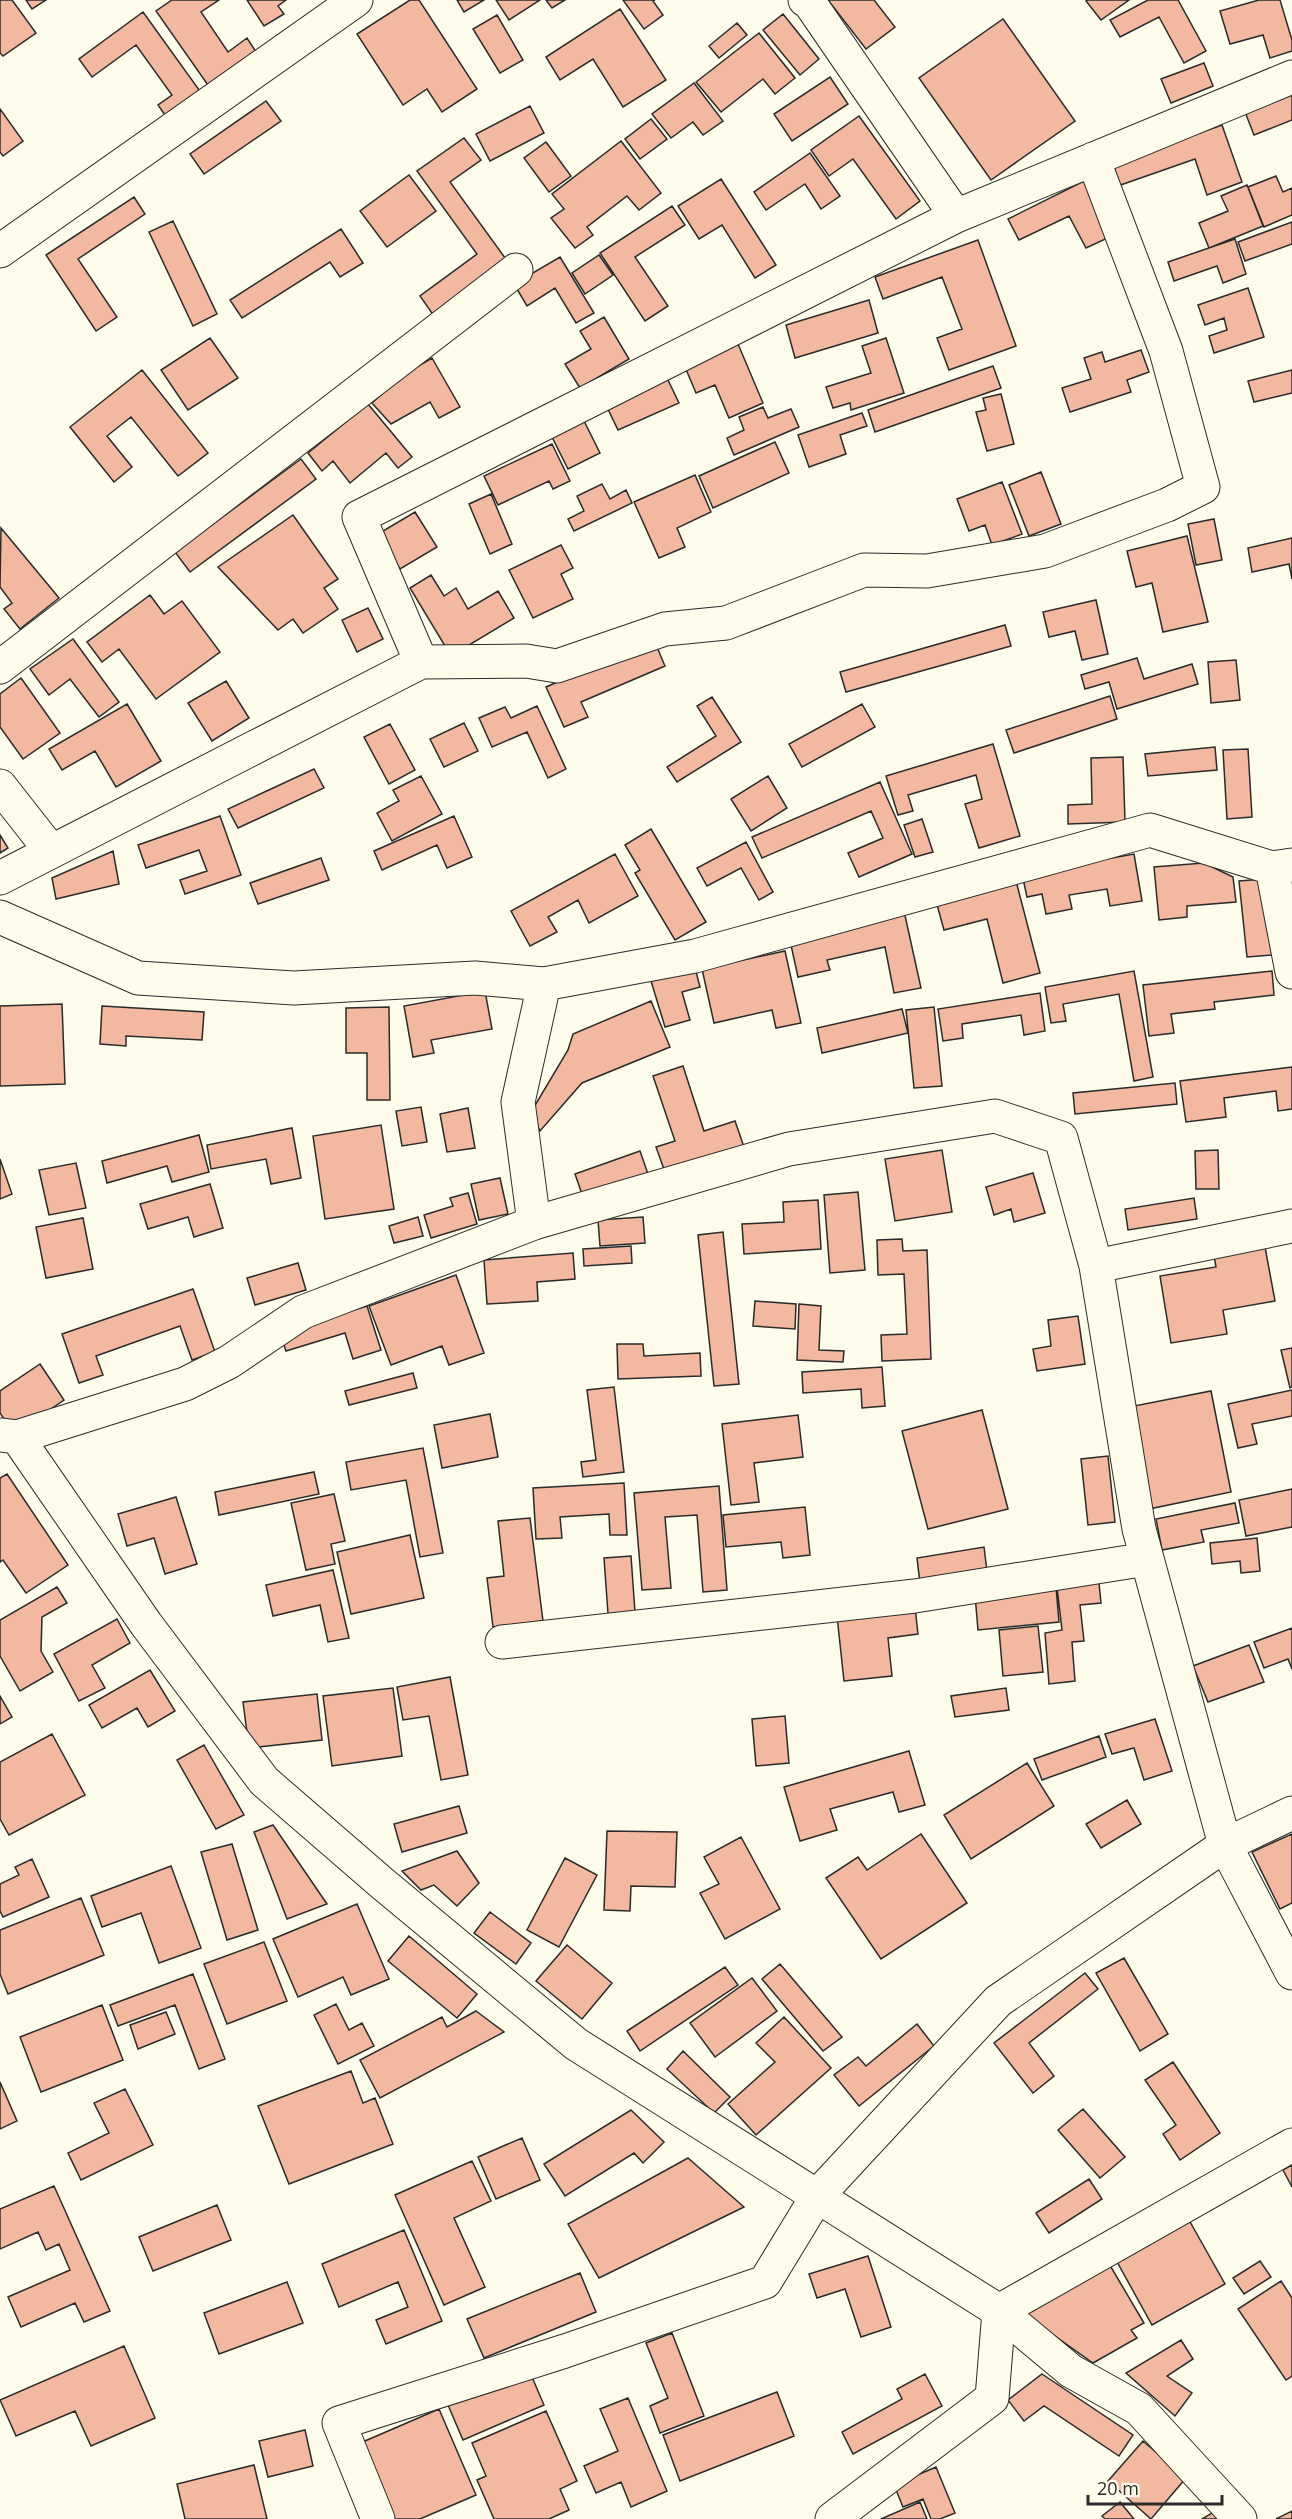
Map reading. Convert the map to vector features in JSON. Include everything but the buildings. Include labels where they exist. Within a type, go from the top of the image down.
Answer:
[{"type":"street","points":[[0,251],[356,0]]},
{"type":"street","points":[[805,0],[809,2],[956,216]]},
{"type":"street","points":[[421,662],[359,517],[956,216],[1292,77]]},
{"type":"street","points":[[0,878],[421,662],[526,661],[557,666],[665,629],[726,623],[864,570],[927,571],[1045,551],[1167,505],[1203,488],[1166,351],[1093,159]]},
{"type":"street","points":[[0,667],[516,270]]},
{"type":"street","points":[[0,786],[51,851]]},
{"type":"street","points":[[0,917],[138,978],[294,988],[475,978],[544,984],[695,956],[1150,830],[1282,866],[1292,972]]},
{"type":"street","points":[[534,1223],[518,1102],[544,984]]},
{"type":"street","points":[[1240,2519],[1139,2409],[1071,2371],[999,2311],[576,2044],[383,1884],[264,1781],[8,1436],[185,1384],[229,1362],[303,1312],[534,1223],[789,1149],[995,1116],[1060,1138],[1096,1266],[1139,1529],[1225,1845],[1292,1973]]},
{"type":"street","points":[[1096,1266],[1292,1226]]},
{"type":"street","points":[[502,1642],[915,1596],[1147,1559]]},
{"type":"street","points":[[378,2519],[339,2423],[565,2351],[765,2282],[818,2195],[998,2001],[1225,1845],[1292,1813]]},
{"type":"street","points":[[999,2311],[1292,2145]]},
{"type":"street","points":[[832,2519],[992,2398],[999,2311]]}]
